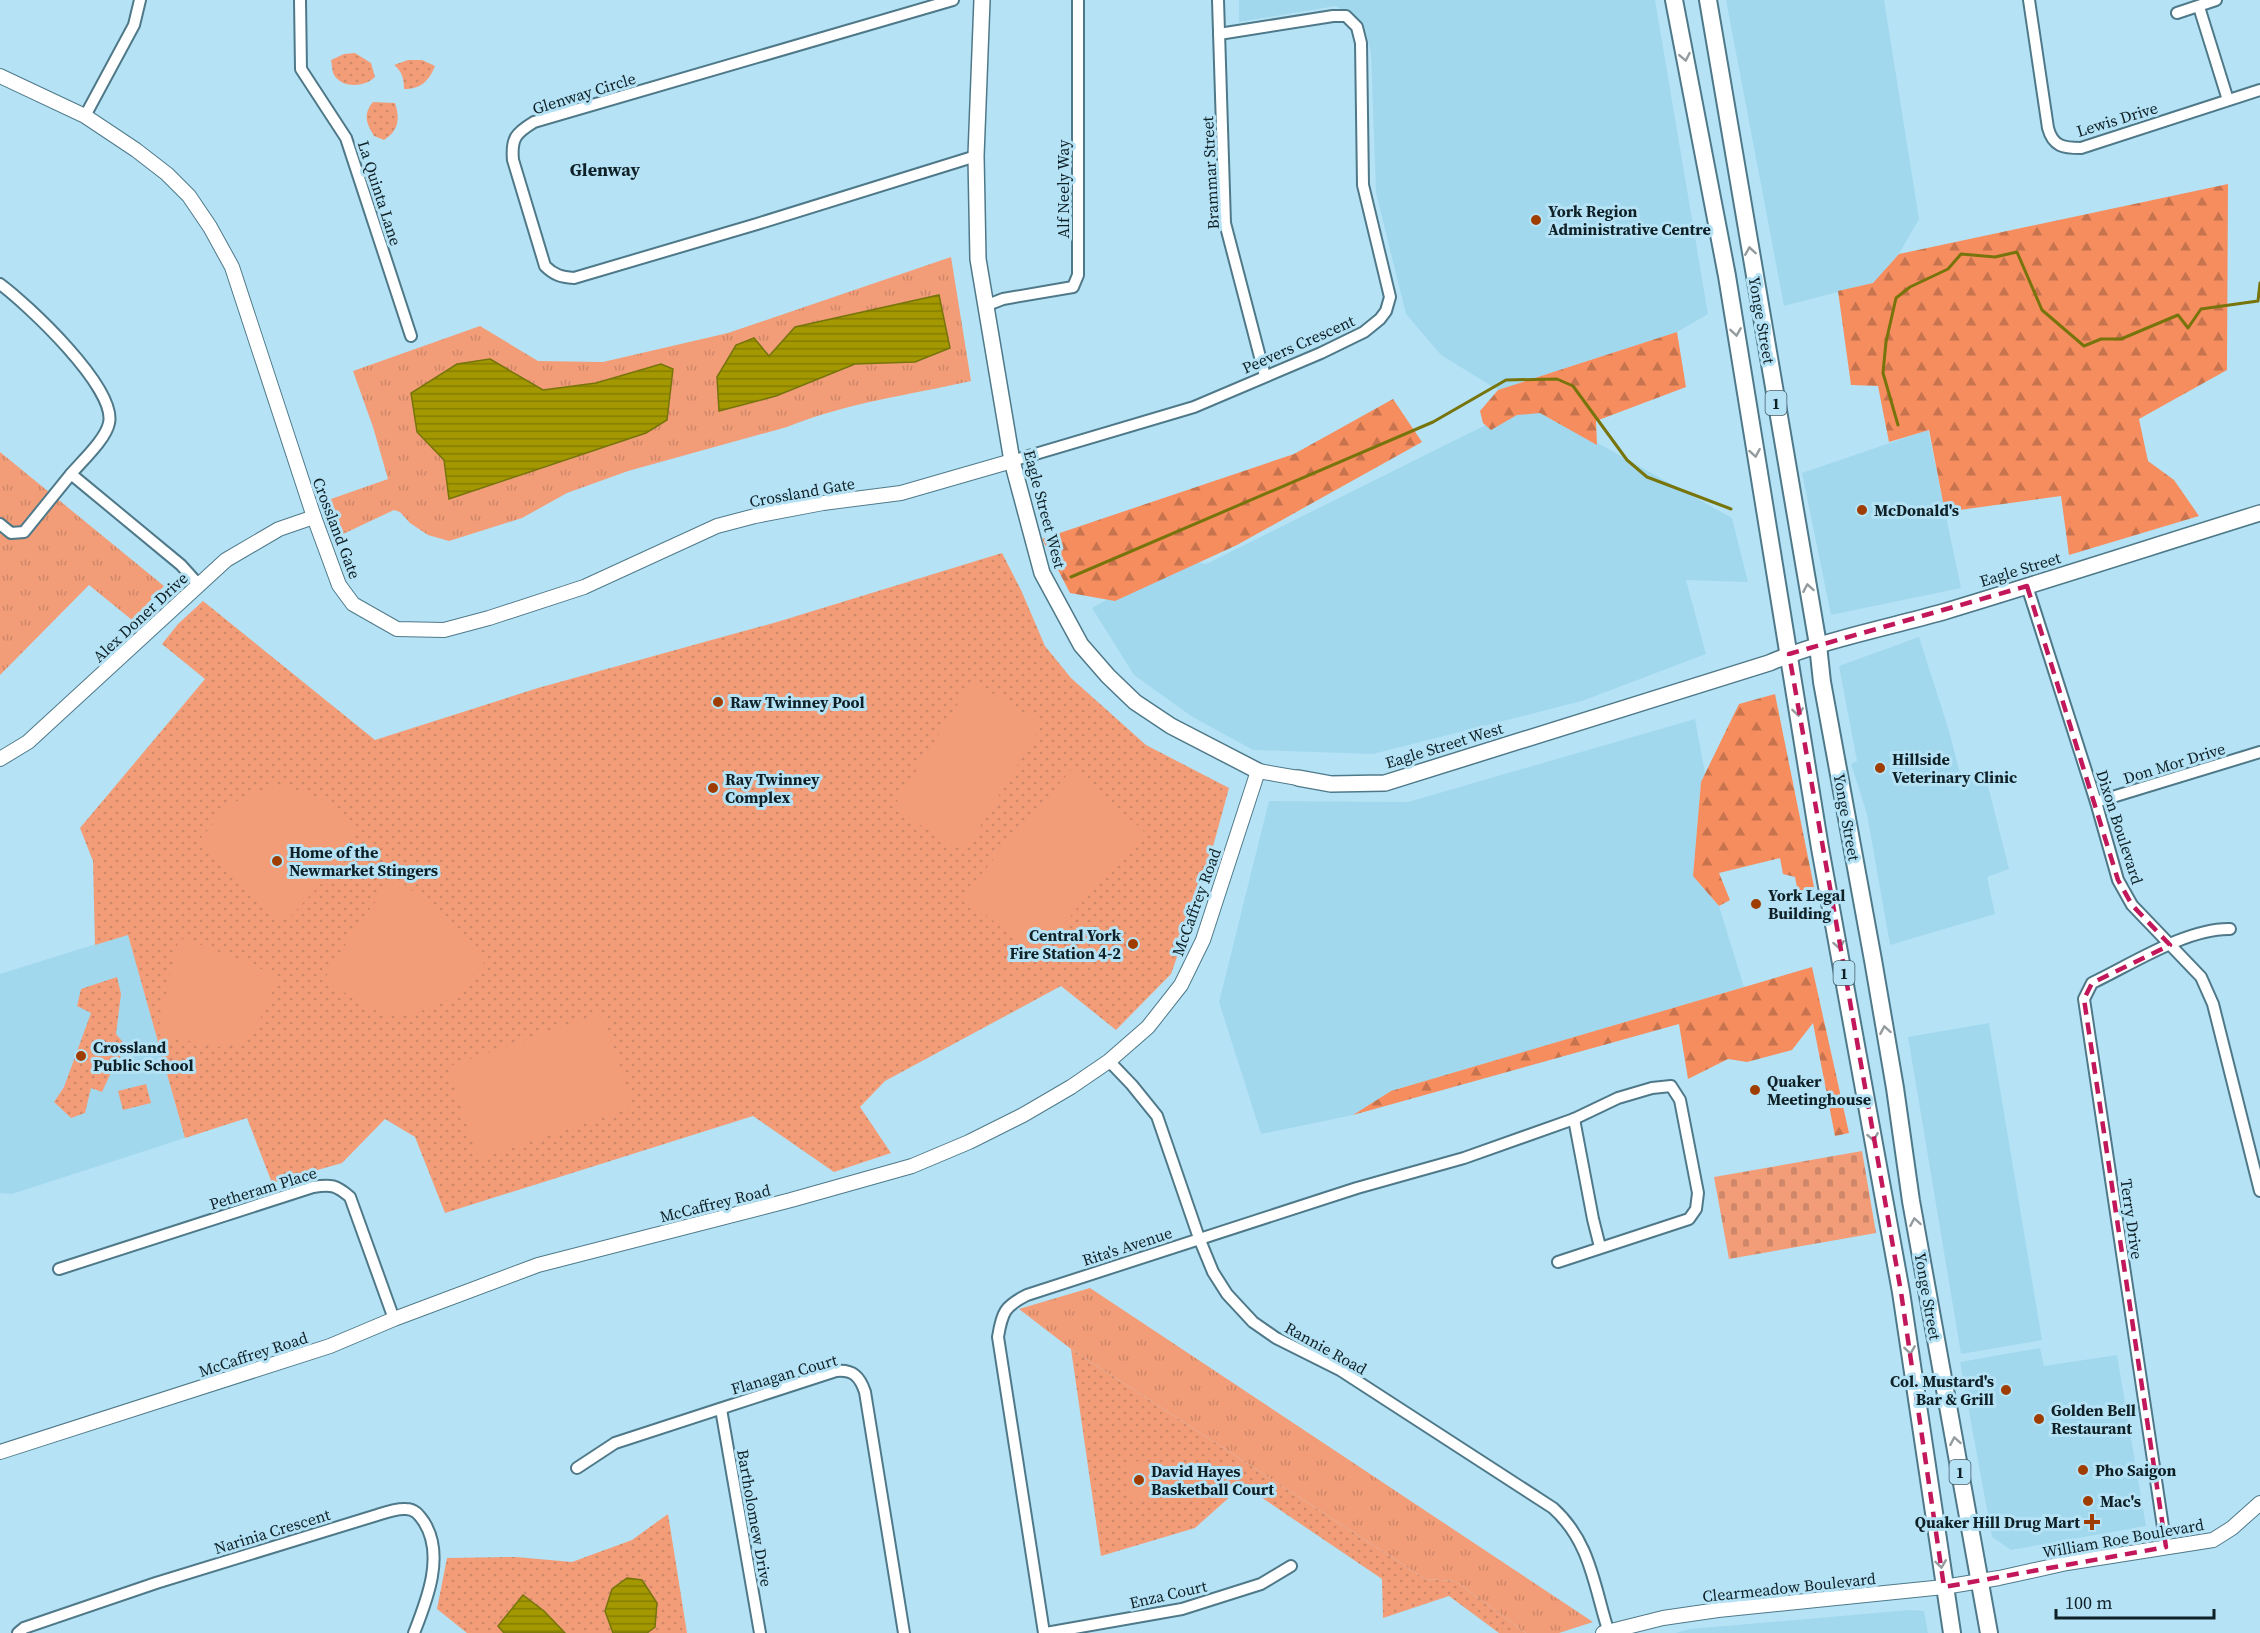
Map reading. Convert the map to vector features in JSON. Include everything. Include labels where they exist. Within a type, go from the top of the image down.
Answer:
[{"type":"main road","name":"Eagle Street West","points":[[982,0],[976,156],[978,259],[1011,461],[1042,573],[1082,645],[1108,676],[1135,702],[1171,726],[1258,771]]},
{"type":"main road","name":"Yonge Street","points":[[1674,0],[1727,276],[1820,848],[1901,1292],[1952,1633]]},
{"type":"main road","name":"Yonge Street","points":[[1708,0],[1818,645],[1822,682],[1895,1088],[1911,1201],[1989,1633]]},
{"type":"main road","name":"Eagle Street","points":[[1790,654],[2027,586],[2260,513]]},
{"type":"main road","name":"Eagle Street West","points":[[1298,778],[1331,784],[1385,783],[1746,670],[1790,654]]},
{"type":"street","points":[[85,116],[134,25],[140,0]]},
{"type":"street","name":"La Quinta Lane","points":[[300,0],[301,69],[346,138],[411,336]]},
{"type":"street","name":"Glenway Circle","points":[[953,0],[534,122],[518,132],[511,146],[513,160],[545,266],[553,274],[562,278],[574,278],[976,156]]},
{"type":"street","name":"Alf Neely Way","points":[[985,306],[1003,299],[1073,287],[1078,274],[1078,0]]},
{"type":"street","name":"Brammar Street","points":[[1218,0],[1225,223],[1265,375]]},
{"type":"street","name":"Lewis Drive","points":[[2029,0],[2048,128],[2056,144],[2062,147],[2081,148],[2260,90]]},
{"type":"street","points":[[2176,12],[2199,7],[2216,0]]},
{"type":"street","points":[[2199,7],[2228,100]]},
{"type":"street","name":"Peevers Crescent","points":[[1011,461],[1194,407],[1321,353],[1364,332],[1386,311],[1389,297],[1363,185],[1361,43],[1357,27],[1346,16],[1318,17],[1220,34]]},
{"type":"street","name":"Crossland Gate","points":[[0,76],[85,116],[136,150],[167,174],[189,196],[210,227],[232,267],[314,517],[339,585],[353,604],[397,629],[444,630],[489,618],[584,587],[717,526],[823,503],[901,493],[1011,461]]},
{"type":"street","points":[[0,284],[31,309],[56,335],[83,368],[108,407],[110,415],[107,430],[24,532],[11,533],[0,524]]},
{"type":"street","points":[[71,474],[181,565],[199,585]]},
{"type":"street","name":"Alex Doner Drive","points":[[0,759],[36,735],[226,560],[279,529],[314,517]]},
{"type":"street","name":"Dixon Boulevard","points":[[2027,586],[2096,802],[2118,880],[2132,905],[2201,977],[2213,1004],[2260,1191]]},
{"type":"street","name":"Don Mor Drive","points":[[2096,802],[2260,752]]},
{"type":"street","name":"Eagle Street West","points":[[1258,771],[1298,778]]},
{"type":"street","name":"McCaffrey Road","points":[[0,1452],[330,1346],[394,1319],[538,1265],[814,1194],[912,1166],[969,1142],[1023,1115],[1071,1087],[1109,1061],[1148,1027],[1181,985],[1203,940],[1258,771]]},
{"type":"street","name":"Terry Drive","points":[[2166,1547],[2084,999],[2092,983],[2170,945],[2208,930],[2230,929]]},
{"type":"street","name":"Rannie Road","points":[[1109,1061],[1157,1116],[1199,1238],[1213,1272],[1227,1294],[1253,1322],[1276,1338],[1340,1370],[1553,1508],[1567,1520],[1584,1549],[1606,1632]]},
{"type":"street","name":"Rita's Avenue","points":[[1045,1633],[999,1337],[1002,1316],[1011,1303],[1027,1295],[1199,1238],[1357,1188],[1464,1158],[1574,1119],[1618,1098],[1652,1088],[1671,1086],[1680,1100],[1698,1193],[1696,1209],[1689,1219],[1600,1247]]},
{"type":"street","points":[[1558,1262],[1600,1247],[1574,1119]]},
{"type":"street","name":"Petheram Place","points":[[59,1269],[328,1184],[341,1189],[350,1197],[394,1319]]},
{"type":"street","name":"Flanagan Court","points":[[577,1468],[615,1443],[836,1371],[845,1370],[854,1373],[861,1380],[866,1399],[904,1633]]},
{"type":"street","name":"Bartholomew Drive","points":[[721,1409],[760,1633]]},
{"type":"street","name":"William Roe Boulevard","points":[[1980,1581],[2067,1563],[2213,1540],[2232,1528],[2260,1503]]},
{"type":"street","name":"Narinia Crescent","points":[[18,1633],[24,1628],[156,1583],[374,1516],[408,1509],[418,1513],[428,1528],[433,1567],[432,1581],[414,1633]]},
{"type":"street","name":"Enza Court","points":[[1045,1633],[1182,1609],[1261,1584],[1291,1566]]},
{"type":"street","name":"Clearmeadow Boulevard","points":[[1606,1632],[1663,1618],[1718,1610],[1944,1587],[1980,1581]]},
{"type":"highlighted area","points":[[2027,586],[2118,880],[2132,905],[2170,945],[2092,983],[2084,999],[2166,1547],[1944,1587],[1901,1292],[1789,654]]},
{"type":"shaded area","points":[[1239,0],[1655,0],[1708,314],[1677,332],[1498,390],[1441,355],[1406,314],[1376,193],[1371,53],[1364,24],[1336,6],[1239,22]]},
{"type":"shaded area","points":[[1726,0],[1884,0],[1919,219],[1899,254],[1873,283],[1784,306]]},
{"type":"shaded area","points":[[939,295],[950,348],[915,362],[855,364],[776,396],[719,411],[717,377],[736,345],[754,338],[769,356],[795,327]]},
{"type":"shaded area","points":[[490,359],[543,390],[596,383],[661,364],[673,369],[667,420],[646,433],[449,499],[444,460],[417,432],[411,393],[457,364]]},
{"type":"shaded area","points":[[1528,404],[1732,518],[1748,582],[1686,580],[1706,654],[1582,701],[1373,754],[1253,750],[1191,716],[1134,675],[1092,608],[1179,559],[1206,564]]},
{"type":"shaded area","points":[[1928,430],[1961,588],[1831,615],[1802,473]]},
{"type":"shaded area","points":[[1919,637],[1949,731],[1962,781],[1985,774],[2009,869],[1987,877],[1995,914],[1890,945],[1867,814],[1851,764],[1857,761],[1839,666]]},
{"type":"shaded area","points":[[1695,719],[1705,773],[1701,782],[1693,876],[1719,906],[1744,987],[1391,1091],[1353,1115],[1261,1134],[1219,1002],[1269,801],[1408,802]]},
{"type":"shaded area","name":"Crossland Public School","points":[[128,934],[185,1138],[12,1194],[0,1193],[0,974]]},
{"type":"shaded area","points":[[1989,1023],[2042,1340],[1961,1354],[1908,1037]]},
{"type":"shaded area","points":[[2040,1348],[2044,1366],[2117,1355],[2146,1526],[2011,1550],[1992,1537],[1960,1362]]},
{"type":"shaded area","points":[[627,1578],[642,1580],[657,1603],[655,1627],[647,1633],[613,1633],[605,1611],[612,1589]]},
{"type":"shaded area","points":[[523,1595],[544,1611],[565,1633],[504,1633],[498,1626]]},
{"type":"shaded area","points":[[1910,1610],[1924,1611],[1928,1633],[1675,1633],[1690,1629]]},
{"type":"green space","points":[[355,53],[371,63],[375,77],[366,83],[354,85],[343,83],[334,75],[331,60],[344,54]]},
{"type":"green space","points":[[408,60],[422,60],[435,66],[430,76],[420,86],[404,89],[402,76],[394,65]]},
{"type":"green space","points":[[373,102],[395,103],[398,114],[397,124],[393,132],[384,140],[374,136],[369,127],[367,115]]},
{"type":"green space","points":[[2228,184],[2227,370],[2139,419],[2148,461],[2174,480],[2199,516],[2069,555],[2061,496],[1945,512],[1929,430],[1889,442],[1878,386],[1851,385],[1838,291],[1873,283],[1899,254]]},
{"type":"green space","points":[[951,257],[971,381],[832,412],[787,427],[628,471],[567,493],[522,518],[449,541],[428,535],[410,523],[400,512],[394,510],[343,534],[331,499],[388,479],[353,371],[480,326],[538,361],[603,362],[728,333]]},
{"type":"green space","points":[[1677,332],[1686,387],[1596,421],[1597,445],[1540,413],[1517,415],[1491,430],[1483,423],[1480,411],[1498,390]]},
{"type":"green space","points":[[1393,399],[1422,442],[1237,545],[1115,601],[1070,593],[1042,539],[1294,454]]},
{"type":"green space","points":[[0,452],[164,586],[132,620],[89,585],[0,675]]},
{"type":"green space","points":[[1002,553],[1045,646],[1071,678],[1146,745],[1229,788],[1203,883],[1171,974],[1116,1030],[1061,986],[885,1081],[860,1107],[891,1153],[834,1172],[753,1116],[445,1213],[415,1137],[385,1119],[342,1163],[272,1183],[247,1118],[185,1138],[128,935],[95,945],[93,861],[80,828],[205,679],[162,644],[178,624],[203,601],[375,740],[538,688],[777,622]]},
{"type":"green space","points":[[972,681],[1043,724],[964,852],[893,808]]},
{"type":"green space","points":[[1775,694],[1814,887],[1798,892],[1795,877],[1783,874],[1780,858],[1719,873],[1730,900],[1719,906],[1693,876],[1701,782],[1739,704]]},
{"type":"green space","points":[[1072,769],[1144,831],[1035,957],[963,895]]},
{"type":"green space","name":"Home of the Newmarket Stingers","points":[[283,786],[324,801],[358,827],[321,884],[288,919],[275,917],[199,840],[231,804],[258,791]]},
{"type":"green space","points":[[390,884],[403,884],[442,915],[487,959],[456,994],[433,1007],[409,1014],[384,1013],[371,1009],[325,978],[360,921]]},
{"type":"green space","points":[[184,938],[278,976],[265,1011],[245,1043],[217,1047],[157,1034],[177,945]]},
{"type":"green space","points":[[1812,967],[1849,1133],[1835,1136],[1813,1023],[1792,1050],[1747,1062],[1728,1059],[1688,1079],[1679,1024],[1353,1115],[1391,1091]]},
{"type":"green space","points":[[117,977],[121,994],[116,1034],[127,1047],[114,1066],[102,1092],[91,1088],[85,1113],[71,1118],[54,1102],[64,1087],[91,1013],[77,1006],[81,989]]},
{"type":"green space","points":[[601,1014],[633,1106],[479,1159],[447,1067]]},
{"type":"green space","points":[[146,1084],[151,1103],[123,1110],[118,1091]]},
{"type":"green space","points":[[1862,1151],[1876,1233],[1729,1259],[1714,1177]]},
{"type":"green space","points":[[1090,1288],[1593,1622],[1559,1633],[1526,1633],[1455,1581],[1425,1579],[1071,1349],[1019,1309]]},
{"type":"green space","points":[[1071,1349],[1425,1579],[1455,1581],[1526,1633],[1499,1633],[1449,1596],[1383,1618],[1382,1579],[1243,1485],[1195,1528],[1101,1556]]},
{"type":"green space","name":"David Hayes Basketball Court","points":[[1128,1461],[1151,1462],[1151,1498],[1128,1498]]},
{"type":"green space","points":[[668,1514],[687,1633],[467,1633],[437,1609],[447,1558],[516,1557],[572,1562],[632,1540]]},
{"type":"waterway","points":[[1898,425],[1883,373],[1886,342],[1896,298],[1910,287],[1948,269],[1961,254],[1995,257],[2017,252],[2042,310],[2084,346],[2101,339],[2121,339],[2178,315],[2188,328],[2201,309],[2258,301],[2260,283]]},
{"type":"waterway","points":[[1071,577],[1433,422],[1506,380],[1557,379],[1573,386],[1627,460],[1647,477],[1731,509]]},
{"type":"place","name":"York Region Administrative Centre","points":[[1536,220]]},
{"type":"place","name":"McDonald's","points":[[1862,510]]},
{"type":"place","name":"Raw Twinney Pool","points":[[718,702]]},
{"type":"place","name":"Hillside Veterinary Clinic","points":[[1880,768]]},
{"type":"place","name":"Ray Twinney Complex","points":[[713,788]]},
{"type":"place","name":"Home of the Newmarket Stingers","points":[[277,861]]},
{"type":"place","name":"York Legal Building","points":[[1756,904]]},
{"type":"place","name":"Central York Fire Station 4-2","points":[[1133,944]]},
{"type":"place","name":"Crossland Public School","points":[[81,1056]]},
{"type":"place","name":"Quaker Meetinghouse","points":[[1755,1090]]},
{"type":"place","name":"Col. Mustard's Bar & Grill","points":[[2006,1390]]},
{"type":"place","name":"Golden Bell Restaurant","points":[[2039,1419]]},
{"type":"place","name":"Pho Saigon","points":[[2083,1470]]},
{"type":"place","name":"David Hayes Basketball Court","points":[[1139,1480]]},
{"type":"place","name":"Mac's","points":[[2088,1501]]},
{"type":"place","name":"Quaker Hill Drug Mart","points":[[2092,1522]]},
{"type":"district","name":"Glenway","points":[[605,169]]}]
